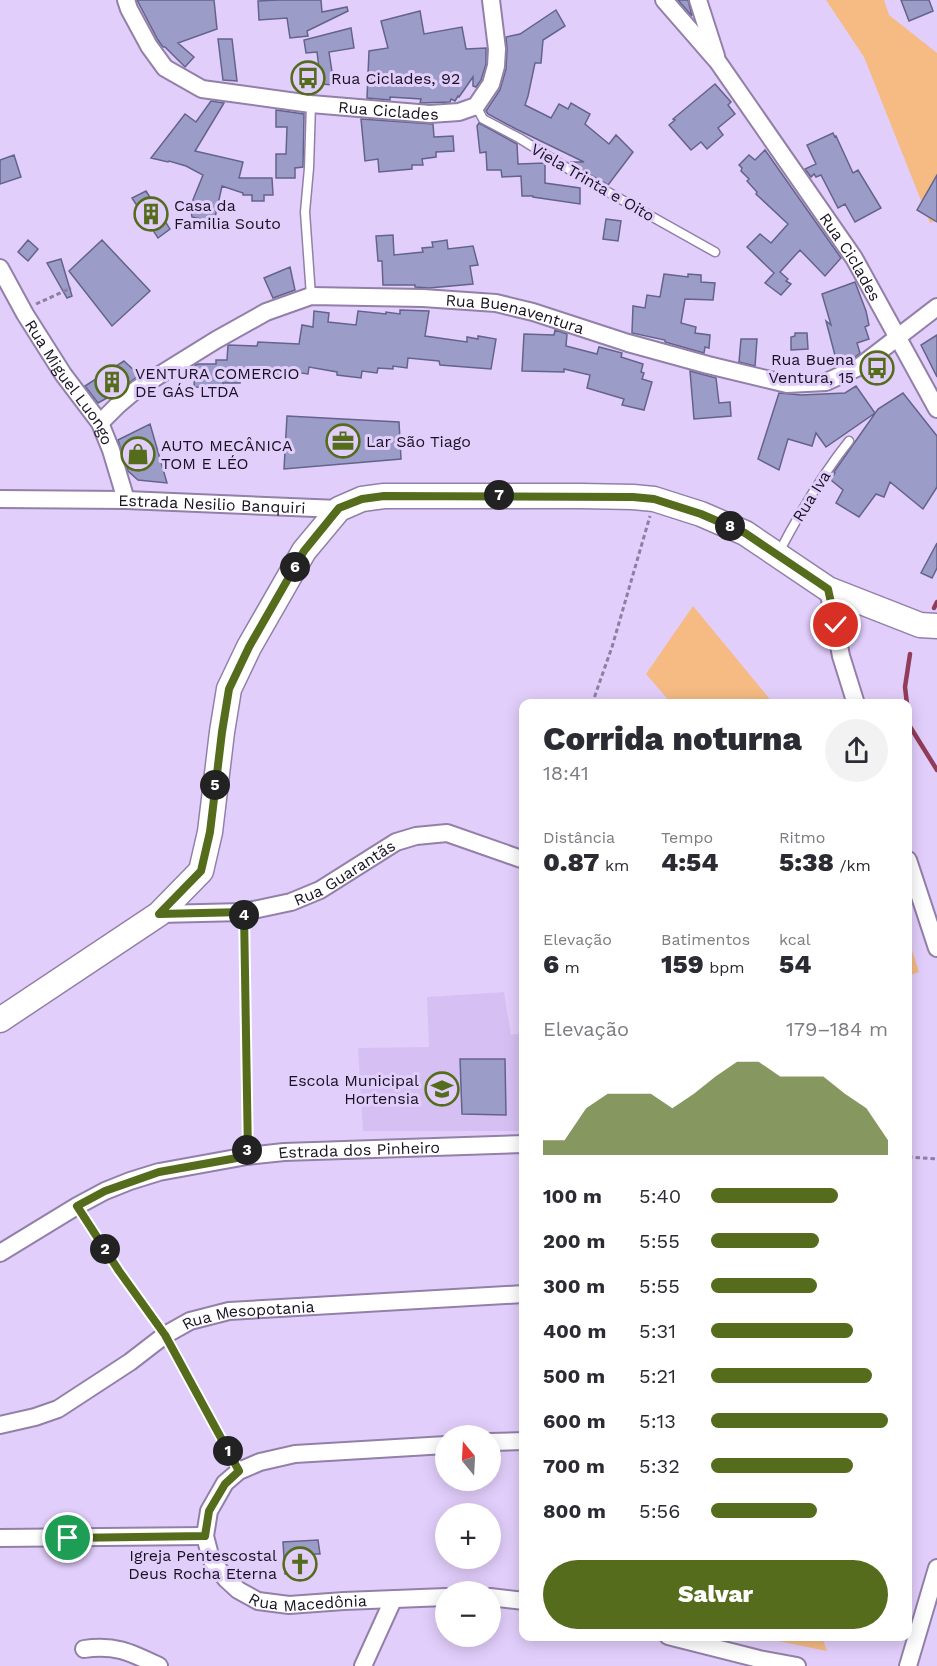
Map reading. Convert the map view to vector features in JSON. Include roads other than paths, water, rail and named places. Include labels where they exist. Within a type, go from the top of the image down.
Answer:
[{"type":"street","name":"Rua Ciclades","points":[[126,0],[149,46],[165,68],[202,89],[311,104],[430,114],[459,112],[476,106]]},
{"type":"street","points":[[476,106],[491,84],[496,66],[497,49],[491,0]]},
{"type":"street","name":"Rua Ciclades","points":[[664,0],[718,62],[854,258],[937,409]]},
{"type":"street","points":[[698,0],[718,62]]},
{"type":"street","name":"Rua Miguel Luongo","points":[[0,268],[25,314],[63,374],[100,423],[126,500]]},
{"type":"street","name":"Rua Buenaventura","points":[[100,423],[137,389],[216,340],[266,312],[311,296],[423,298],[496,303],[543,315],[628,343],[787,384],[826,382],[859,368],[937,307]]},
{"type":"street","name":"Estrada Nesilio Banquiri","points":[[0,499],[126,500],[339,508],[362,499],[384,496],[602,496],[654,499],[701,514],[745,533],[828,589],[920,625],[937,626]]},
{"type":"street","points":[[0,1020],[159,914],[201,871],[210,832],[229,689],[249,647],[304,551],[339,508]]},
{"type":"street","points":[[828,589],[841,656],[854,699]]},
{"type":"street","name":"Rua Guarantãs","points":[[159,914],[244,912],[291,902],[320,890],[396,842],[416,836],[447,833],[519,858]]},
{"type":"street","points":[[912,872],[937,948]]},
{"type":"street","name":"Estrada dos Pinheiro","points":[[0,1253],[105,1191],[159,1172],[284,1152],[519,1144]]},
{"type":"street","name":"Rua Mesopotania","points":[[0,1425],[58,1409],[130,1362],[165,1335],[190,1321],[229,1311],[519,1294]]},
{"type":"street","points":[[501,1442],[519,1441]]},
{"type":"street","points":[[0,1538],[205,1536],[209,1511],[225,1484],[239,1471],[260,1461],[295,1454],[435,1446]]},
{"type":"street","name":"Rua Macedônia","points":[[205,1536],[211,1559],[225,1579],[238,1590],[258,1601],[289,1605],[344,1600],[435,1598]]},
{"type":"street","points":[[908,1666],[937,1568]]},
{"type":"street","points":[[501,1598],[519,1600]]},
{"type":"street","points":[[363,1666],[393,1600]]},
{"type":"street","points":[[684,1641],[755,1663],[797,1666]]},
{"type":"street","points":[[84,1649],[111,1647],[130,1652],[159,1666]]},
{"type":"lane","points":[[311,104],[305,212],[311,296]]},
{"type":"lane","name":"Viela Trinta e Oito","points":[[476,106],[483,119],[715,252]]},
{"type":"lane","name":"Rua Iva","points":[[778,554],[796,520],[849,441]]},
{"type":"waterway","points":[[934,608],[937,602]]},
{"type":"waterway","points":[[906,699],[905,687],[910,654]]},
{"type":"waterway","points":[[912,730],[937,770]]},
{"type":"place","name":"Rua Ciclades, 92","points":[[308,78]]},
{"type":"place","name":"Casa da Familia Souto","points":[[151,214]]},
{"type":"place","name":"Rua Buena Ventura, 15","points":[[877,368]]},
{"type":"place","name":"VENTURA COMERCIO DE GÁS LTDA","points":[[112,382]]},
{"type":"place","name":"Lar São Tiago","points":[[343,441]]},
{"type":"place","name":"AUTO MECÂNICA TOM E LÉO","points":[[138,454]]},
{"type":"place","name":"Escola Municipal Hortensia","points":[[442,1089]]},
{"type":"place","name":"Igreja Pentescostal Deus Rocha Eterna","points":[[300,1564]]}]
